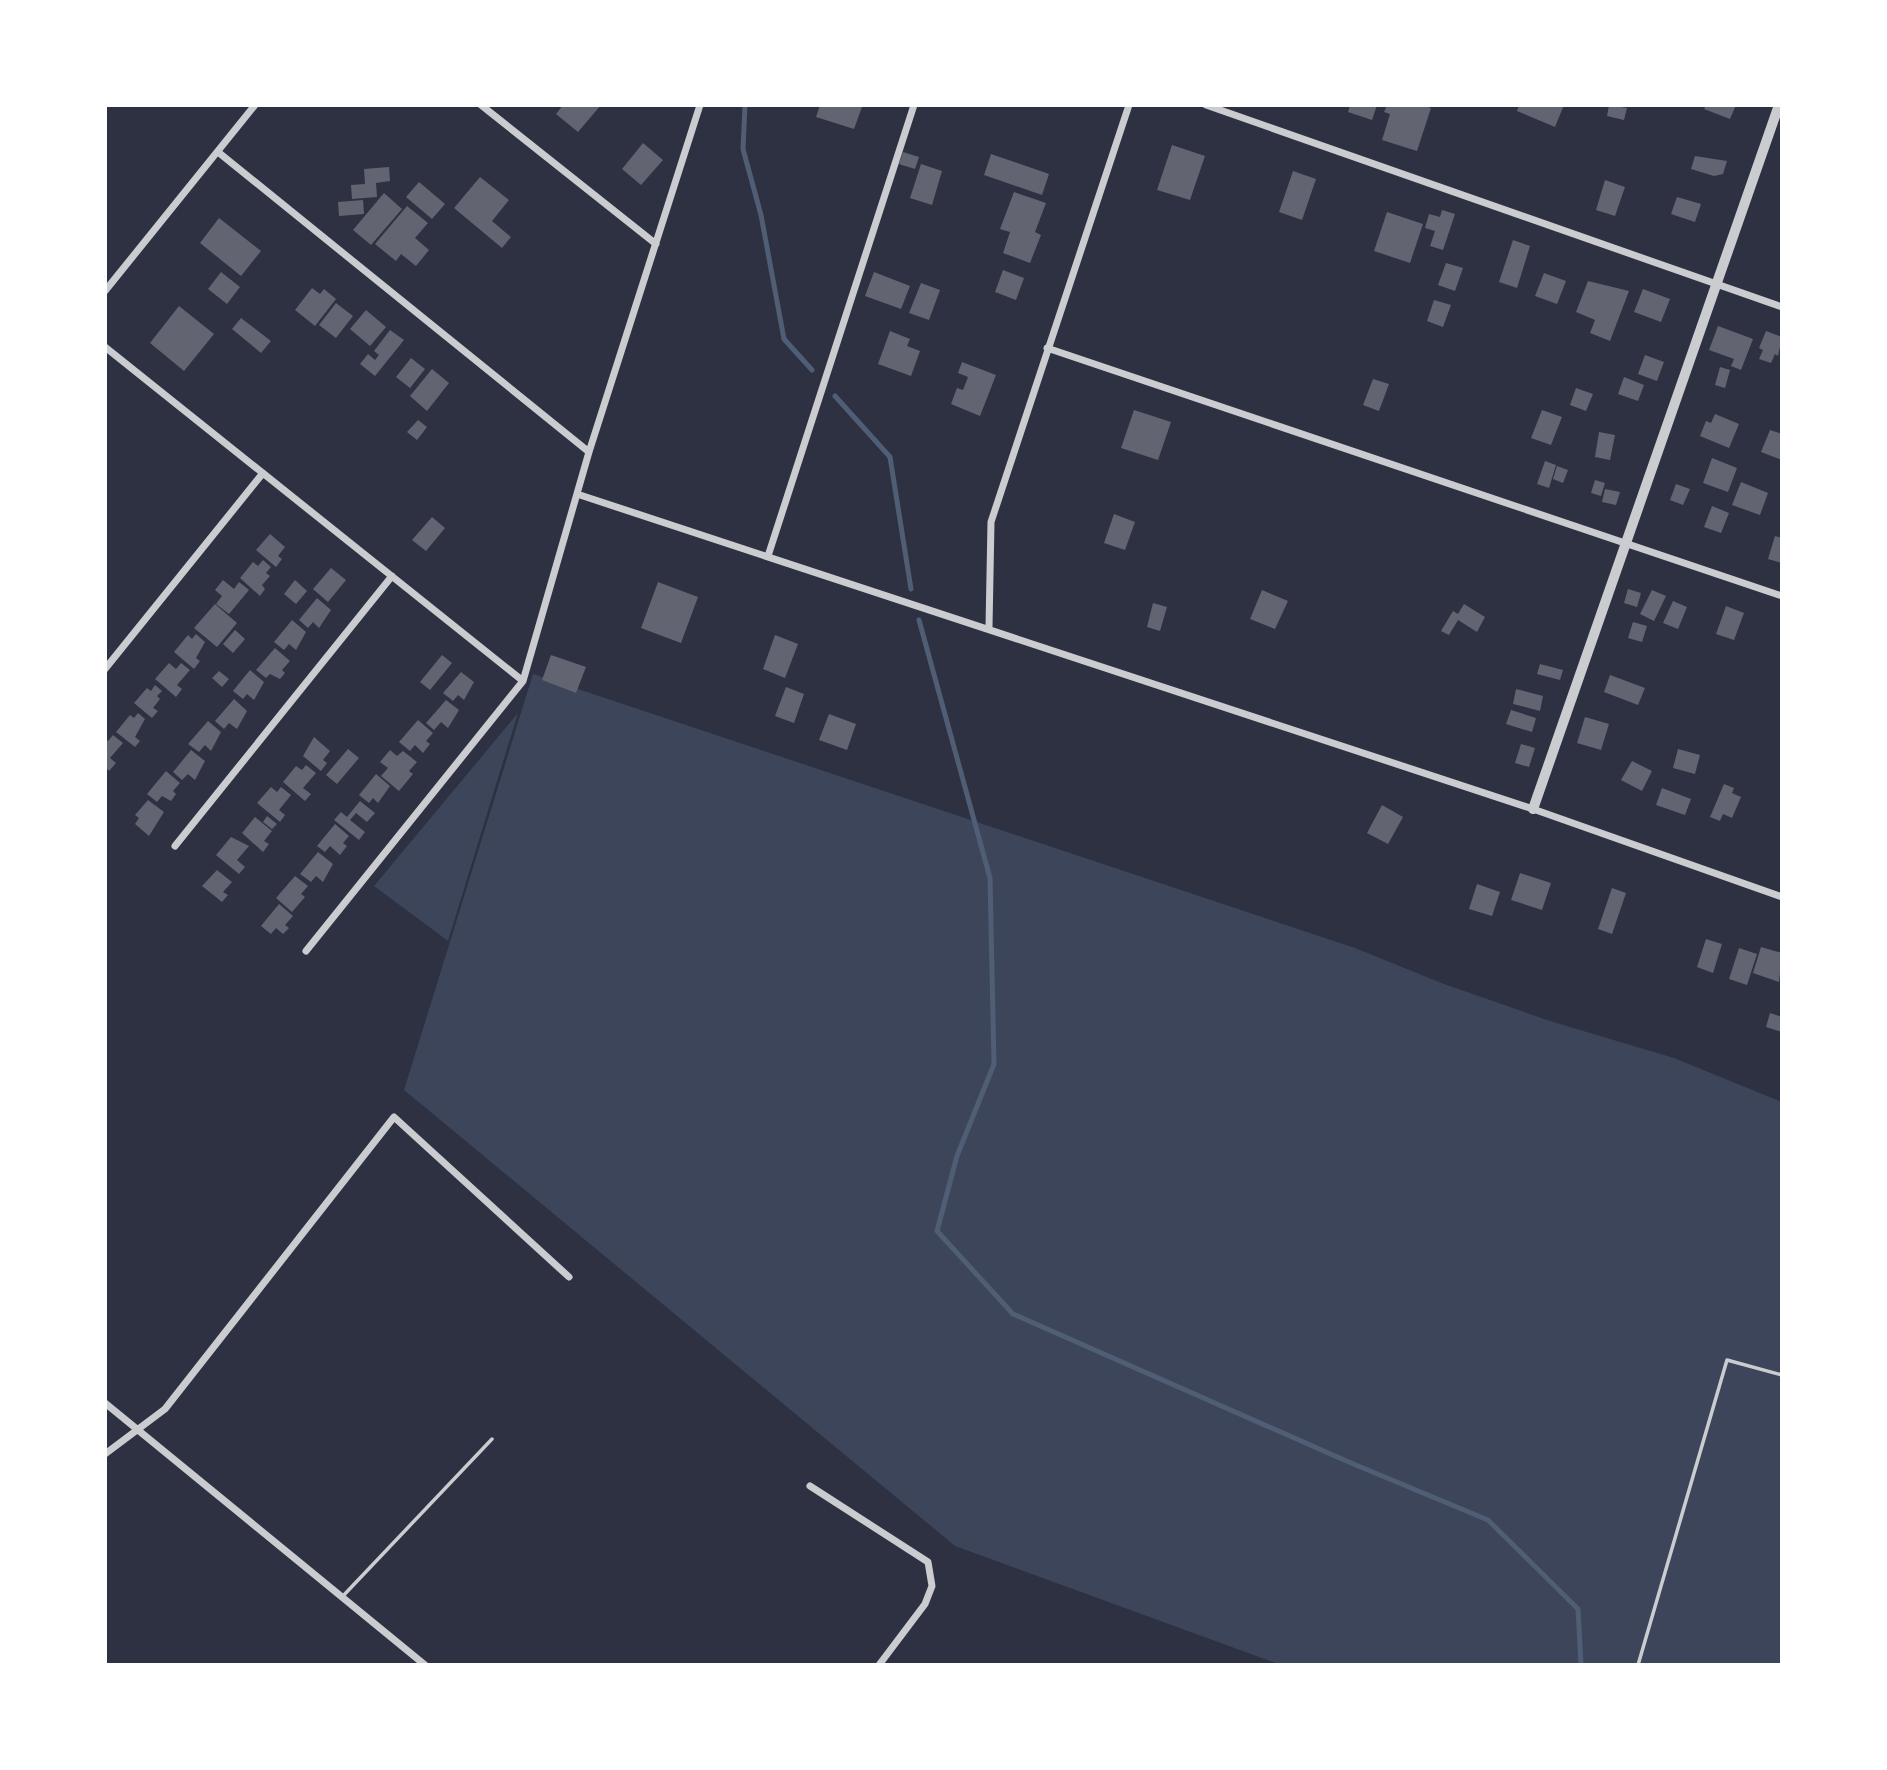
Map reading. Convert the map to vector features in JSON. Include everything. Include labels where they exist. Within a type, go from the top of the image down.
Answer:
[{"type":"street","points":[[105,291],[256,105]]},
{"type":"street","points":[[481,105],[656,244]]},
{"type":"street","points":[[306,951],[523,681],[589,452],[700,105]]},
{"type":"street","points":[[768,556],[914,105]]},
{"type":"street","points":[[989,627],[991,522],[1129,105]]},
{"type":"street","points":[[1206,105],[1782,307]]},
{"type":"street","points":[[1534,809],[1779,105]]},
{"type":"street","points":[[218,152],[589,452]]},
{"type":"street","points":[[105,347],[523,681]]},
{"type":"street","points":[[1047,348],[1782,596]]},
{"type":"street","points":[[105,669],[263,473]]},
{"type":"street","points":[[577,494],[989,627],[1534,809],[1782,897]]},
{"type":"street","points":[[175,846],[392,576]]},
{"type":"street","points":[[105,1454],[136,1428],[165,1409],[394,1117],[569,1277]]},
{"type":"street","points":[[105,1403],[425,1665]]},
{"type":"street","points":[[810,1486],[928,1562],[932,1586],[925,1604],[879,1665]]},
{"type":"lane","points":[[1637,1665],[1727,1360],[1782,1375]]},
{"type":"lane","points":[[342,1597],[492,1439]]},
{"type":"shaded area","points":[[533,674],[1355,948],[1444,984],[1550,1021],[1674,1058],[1782,1102],[1782,1665],[1281,1665],[955,1546],[404,1090]]},
{"type":"shaded area","points":[[518,713],[448,941],[374,886]]},
{"type":"building","points":[[563,105],[601,105],[578,132],[556,114]]},
{"type":"building","points":[[820,105],[862,107],[854,129],[816,117]]},
{"type":"building","points":[[1350,105],[1377,105],[1372,120],[1348,112]]},
{"type":"building","points":[[1387,105],[1421,105],[1431,108],[1417,151],[1382,140],[1390,114],[1384,112]]},
{"type":"building","points":[[1519,105],[1564,105],[1555,127],[1517,111]]},
{"type":"building","points":[[1609,105],[1627,108],[1624,120],[1607,116]]},
{"type":"building","points":[[1706,105],[1736,105],[1730,119],[1704,109]]},
{"type":"building","points":[[643,143],[663,160],[641,185],[622,169]]},
{"type":"building","points":[[1172,145],[1205,156],[1190,200],[1157,190]]},
{"type":"building","points":[[903,152],[919,157],[915,169],[899,164]]},
{"type":"building","points":[[991,154],[1049,174],[1042,195],[984,175]]},
{"type":"building","points":[[1695,156],[1727,161],[1723,174],[1714,176],[1691,169]]},
{"type":"building","points":[[921,164],[942,171],[932,205],[910,198]]},
{"type":"building","points":[[389,167],[390,181],[376,183],[377,197],[352,199],[351,185],[365,184],[364,169]]},
{"type":"building","points":[[1293,171],[1316,179],[1302,220],[1279,212]]},
{"type":"building","points":[[480,177],[509,200],[492,221],[511,237],[502,248],[454,208]]},
{"type":"building","points":[[1605,180],[1625,187],[1615,216],[1596,210]]},
{"type":"building","points":[[419,182],[445,204],[432,219],[406,197]]},
{"type":"building","points":[[1014,192],[1046,203],[1035,232],[1041,235],[1030,263],[1003,253],[1010,232],[1000,229]]},
{"type":"building","points":[[384,193],[402,209],[371,245],[353,230]]},
{"type":"building","points":[[1677,197],[1701,204],[1695,222],[1671,214]]},
{"type":"building","points":[[363,200],[364,214],[339,216],[338,202]]},
{"type":"building","points":[[407,206],[428,223],[415,238],[429,250],[416,266],[401,254],[396,261],[375,244]]},
{"type":"building","points":[[1442,210],[1455,214],[1443,250],[1430,246],[1435,231],[1425,228],[1429,214],[1440,217]]},
{"type":"building","points":[[1387,212],[1423,224],[1410,263],[1374,251]]},
{"type":"building","points":[[219,218],[261,251],[241,276],[200,243]]},
{"type":"building","points":[[1513,240],[1530,246],[1517,288],[1499,282]]},
{"type":"building","points":[[1446,263],[1463,268],[1455,291],[1438,285]]},
{"type":"building","points":[[1003,270],[1024,278],[1016,300],[995,292]]},
{"type":"building","points":[[221,272],[240,287],[227,304],[208,289]]},
{"type":"building","points":[[874,272],[910,286],[901,309],[865,296]]},
{"type":"building","points":[[1544,273],[1566,281],[1557,304],[1535,296]]},
{"type":"building","points":[[1588,281],[1629,291],[1610,341],[1590,333],[1595,320],[1576,312]]},
{"type":"building","points":[[921,283],[940,290],[929,320],[909,313]]},
{"type":"building","points":[[312,288],[320,294],[324,289],[336,299],[315,326],[295,310]]},
{"type":"building","points":[[1643,289],[1670,299],[1661,322],[1634,312]]},
{"type":"building","points":[[1434,300],[1451,305],[1443,327],[1427,321]]},
{"type":"building","points":[[336,303],[353,316],[336,338],[319,325]]},
{"type":"building","points":[[179,306],[214,334],[184,371],[150,343]]},
{"type":"building","points":[[366,310],[386,327],[370,346],[350,329]]},
{"type":"building","points":[[241,318],[271,341],[261,353],[232,329]]},
{"type":"building","points":[[1718,326],[1753,339],[1741,370],[1731,366],[1734,359],[1709,350]]},
{"type":"building","points":[[390,330],[404,340],[375,376],[360,364],[368,354],[375,360],[379,355],[374,351]]},
{"type":"building","points":[[890,331],[910,339],[907,346],[920,351],[911,376],[878,364]]},
{"type":"building","points":[[1766,331],[1782,337],[1778,356],[1775,354],[1771,363],[1759,359],[1763,350],[1759,348]]},
{"type":"building","points":[[1645,355],[1664,362],[1657,381],[1638,374]]},
{"type":"building","points":[[411,358],[425,369],[410,388],[396,377]]},
{"type":"building","points":[[962,362],[996,375],[980,416],[951,404],[957,388],[963,390],[968,377],[958,373]]},
{"type":"building","points":[[1720,367],[1730,370],[1725,388],[1715,385]]},
{"type":"building","points":[[432,369],[449,383],[427,411],[410,396]]},
{"type":"building","points":[[1624,377],[1644,385],[1638,401],[1618,394]]},
{"type":"building","points":[[1373,379],[1389,384],[1379,411],[1363,405]]},
{"type":"building","points":[[1576,388],[1593,394],[1586,411],[1570,405]]},
{"type":"building","points":[[1134,410],[1171,422],[1158,460],[1121,448]]},
{"type":"building","points":[[1542,410],[1562,417],[1551,445],[1531,438]]},
{"type":"building","points":[[1715,414],[1739,424],[1729,448],[1700,436],[1706,421],[1711,423]]},
{"type":"building","points":[[418,420],[427,427],[417,440],[407,432]]},
{"type":"building","points":[[1770,430],[1782,434],[1782,460],[1761,452]]},
{"type":"building","points":[[1599,432],[1615,435],[1610,460],[1595,457]]},
{"type":"building","points":[[1712,458],[1737,468],[1728,492],[1703,483]]},
{"type":"building","points":[[1545,461],[1556,465],[1549,488],[1537,484]]},
{"type":"building","points":[[1557,466],[1568,470],[1563,483],[1553,479]]},
{"type":"building","points":[[1595,480],[1605,483],[1601,496],[1591,493]]},
{"type":"building","points":[[1741,482],[1768,493],[1760,515],[1732,505]]},
{"type":"building","points":[[1676,484],[1690,489],[1683,505],[1670,500]]},
{"type":"building","points":[[1605,489],[1620,492],[1616,505],[1602,502]]},
{"type":"building","points":[[1712,506],[1729,513],[1721,533],[1704,527]]},
{"type":"building","points":[[1114,514],[1135,522],[1125,550],[1104,543]]},
{"type":"building","points":[[432,517],[445,528],[426,551],[412,540]]},
{"type":"building","points":[[270,534],[285,547],[278,556],[282,559],[276,567],[256,550]]},
{"type":"building","points":[[1775,536],[1782,538],[1782,563],[1768,559]]},
{"type":"building","points":[[263,560],[271,567],[266,573],[270,576],[262,585],[265,589],[260,596],[240,578],[253,562],[258,566]]},
{"type":"building","points":[[331,568],[346,580],[328,602],[313,589]]},
{"type":"building","points":[[223,580],[234,589],[239,582],[249,590],[229,614],[216,604],[222,596],[215,590]]},
{"type":"building","points":[[295,580],[307,591],[296,604],[284,594]]},
{"type":"building","points":[[658,582],[698,597],[681,643],[641,628]]},
{"type":"building","points":[[1628,589],[1641,593],[1637,607],[1624,603]]},
{"type":"building","points":[[1262,590],[1288,601],[1275,629],[1250,619]]},
{"type":"building","points":[[1652,590],[1666,596],[1654,621],[1640,614]]},
{"type":"building","points":[[317,598],[331,610],[319,628],[313,622],[308,628],[299,620]]},
{"type":"building","points":[[1673,601],[1687,607],[1678,629],[1663,623]]},
{"type":"building","points":[[1153,603],[1167,607],[1160,631],[1147,627]]},
{"type":"building","points":[[215,604],[237,623],[217,647],[194,628]]},
{"type":"building","points":[[1464,604],[1485,617],[1477,632],[1458,620],[1449,635],[1441,631],[1453,611],[1458,614]]},
{"type":"building","points":[[1726,606],[1744,613],[1734,640],[1716,634]]},
{"type":"building","points":[[292,620],[306,632],[296,650],[289,644],[284,650],[274,642]]},
{"type":"building","points":[[1633,622],[1647,626],[1642,642],[1628,638]]},
{"type":"building","points":[[235,630],[245,639],[233,653],[223,644]]},
{"type":"building","points":[[196,634],[205,642],[196,658],[200,661],[194,669],[174,652],[188,635],[192,639]]},
{"type":"building","points":[[775,635],[798,644],[785,678],[763,669]]},
{"type":"building","points":[[275,648],[290,661],[282,670],[285,673],[280,679],[270,674],[266,678],[256,670]]},
{"type":"building","points":[[442,655],[452,663],[430,690],[420,682]]},
{"type":"building","points":[[551,655],[586,667],[576,693],[542,680]]},
{"type":"building","points":[[169,663],[176,669],[181,663],[190,670],[177,685],[182,689],[176,697],[155,679]]},
{"type":"building","points":[[1540,664],[1563,670],[1560,680],[1537,674]]},
{"type":"building","points":[[250,670],[264,682],[254,700],[247,694],[243,699],[233,691]]},
{"type":"building","points":[[219,671],[229,679],[222,687],[212,678]]},
{"type":"building","points":[[461,672],[474,682],[464,700],[458,695],[453,701],[443,693]]},
{"type":"building","points":[[1610,675],[1645,688],[1638,705],[1604,692]]},
{"type":"building","points":[[155,685],[162,691],[153,708],[158,711],[152,718],[134,703],[147,688],[151,691]]},
{"type":"building","points":[[786,687],[804,694],[794,723],[775,716]]},
{"type":"building","points":[[1516,689],[1543,696],[1540,711],[1513,704]]},
{"type":"building","points":[[234,699],[247,711],[237,729],[229,723],[224,729],[215,721]]},
{"type":"building","points":[[446,700],[459,710],[448,728],[441,722],[434,730],[426,723]]},
{"type":"building","points":[[1511,710],[1536,718],[1532,732],[1506,724]]},
{"type":"building","points":[[138,713],[145,719],[135,737],[140,741],[135,747],[116,732],[130,715],[134,718]]},
{"type":"building","points":[[829,714],[856,724],[847,750],[819,740]]},
{"type":"building","points":[[1585,717],[1609,724],[1601,750],[1577,743]]},
{"type":"building","points":[[418,720],[433,733],[426,741],[430,744],[423,753],[415,745],[410,751],[399,742]]},
{"type":"building","points":[[208,721],[221,732],[211,751],[205,745],[199,752],[188,744]]},
{"type":"building","points":[[113,735],[123,743],[110,758],[116,763],[109,771],[105,767],[105,739],[108,741]]},
{"type":"building","points":[[314,737],[330,751],[323,760],[327,763],[321,771],[303,756]]},
{"type":"building","points":[[1521,744],[1535,748],[1529,767],[1515,763]]},
{"type":"building","points":[[348,749],[359,758],[337,784],[326,775]]},
{"type":"building","points":[[1678,749],[1700,755],[1695,774],[1673,768]]},
{"type":"building","points":[[191,750],[205,761],[195,780],[188,774],[182,780],[173,772]]},
{"type":"building","points":[[390,750],[397,756],[403,751],[417,762],[409,771],[413,774],[399,791],[381,776],[388,768],[380,762]]},
{"type":"building","points":[[1632,761],[1652,771],[1642,791],[1621,780]]},
{"type":"building","points":[[306,765],[316,773],[303,788],[311,794],[305,801],[283,782],[296,766],[302,770]]},
{"type":"building","points":[[166,771],[180,783],[173,791],[176,794],[171,801],[162,796],[157,802],[147,794]]},
{"type":"building","points":[[376,774],[390,786],[378,803],[373,798],[369,803],[359,795]]},
{"type":"building","points":[[1724,784],[1734,788],[1732,793],[1741,797],[1732,818],[1723,814],[1720,821],[1710,817]]},
{"type":"building","points":[[271,787],[277,792],[281,787],[291,795],[279,810],[285,815],[280,822],[257,803]]},
{"type":"building","points":[[1662,788],[1691,799],[1685,815],[1656,805]]},
{"type":"building","points":[[148,800],[164,812],[149,836],[135,824],[139,818],[135,815]]},
{"type":"building","points":[[360,801],[375,813],[367,822],[356,813],[350,820],[365,832],[359,840],[334,820],[341,812],[347,817]]},
{"type":"building","points":[[1382,805],[1403,817],[1388,844],[1367,833]]},
{"type":"building","points":[[267,816],[277,824],[272,829],[263,822]]},
{"type":"building","points":[[255,817],[272,831],[264,841],[269,844],[263,852],[242,833]]},
{"type":"building","points":[[335,824],[349,836],[343,843],[347,846],[340,855],[330,846],[325,852],[317,846]]},
{"type":"building","points":[[231,837],[249,846],[237,860],[245,867],[239,874],[216,855]]},
{"type":"building","points":[[318,852],[333,864],[323,882],[316,876],[311,882],[300,874]]},
{"type":"building","points":[[217,870],[232,882],[223,892],[228,895],[222,902],[202,886]]},
{"type":"building","points":[[1520,873],[1551,883],[1542,910],[1511,900]]},
{"type":"building","points":[[295,876],[308,886],[301,894],[305,897],[292,912],[276,898]]},
{"type":"building","points":[[1477,884],[1500,892],[1492,916],[1469,909]]},
{"type":"building","points":[[1612,888],[1626,893],[1612,934],[1598,929]]},
{"type":"building","points":[[279,904],[293,916],[285,925],[289,928],[283,934],[276,928],[271,934],[261,926]]},
{"type":"building","points":[[1706,939],[1722,944],[1713,973],[1697,967]]},
{"type":"building","points":[[1761,947],[1782,953],[1779,982],[1753,973]]},
{"type":"building","points":[[1739,948],[1757,954],[1747,985],[1729,979]]},
{"type":"building","points":[[1770,1013],[1782,1017],[1782,1032],[1766,1027]]},
{"type":"waterway","points":[[745,105],[743,149],[761,215],[784,339],[812,370]]},
{"type":"waterway","points":[[835,396],[890,457],[911,589]]},
{"type":"waterway","points":[[919,620],[990,878],[994,1064],[957,1156],[937,1231],[1013,1314],[1351,1463],[1488,1520],[1578,1609],[1581,1665]]}]
